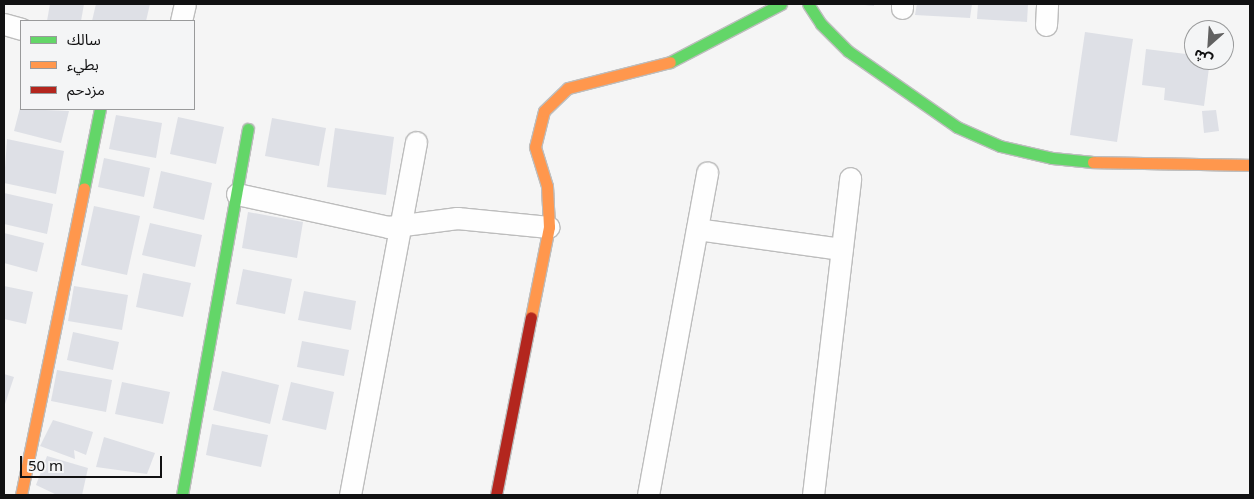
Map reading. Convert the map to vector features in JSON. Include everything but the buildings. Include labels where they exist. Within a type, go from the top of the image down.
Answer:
[{"type":"street","points":[[181,20],[185,4]]},
{"type":"street","points":[[496,495],[549,227],[547,186],[536,147],[536,135],[551,102],[574,86],[631,74],[681,58],[782,4]]},
{"type":"street","points":[[808,4],[821,24],[848,51],[957,128],[1000,146],[1052,158],[1094,162],[1250,165]]},
{"type":"street","points":[[1046,25],[1047,4]]},
{"type":"street","points":[[4,24],[20,29]]},
{"type":"street","points":[[21,495],[100,110]]},
{"type":"street","points":[[182,495],[248,129]]},
{"type":"street","points":[[350,495],[416,142]]},
{"type":"street","points":[[648,495],[707,172]]},
{"type":"street","points":[[814,495],[850,178]]},
{"type":"street","points":[[237,194],[399,227],[457,218],[549,227]]},
{"type":"street","points":[[696,229],[842,249]]},
{"type":"traffic: fast","points":[[670,62],[781,4]]},
{"type":"traffic: fast","points":[[808,4],[821,24],[848,51],[957,127],[1000,146],[1052,158],[1093,162]]},
{"type":"traffic: fast","points":[[84,188],[100,110]]},
{"type":"traffic: fast","points":[[182,495],[248,129]]},
{"type":"traffic: slow","points":[[531,317],[549,227],[547,186],[535,147],[544,111],[568,88],[670,62]]},
{"type":"traffic: slow","points":[[1093,162],[1250,165]]},
{"type":"traffic: slow","points":[[21,495],[84,188]]},
{"type":"traffic: jam","points":[[496,495],[531,317]]}]
